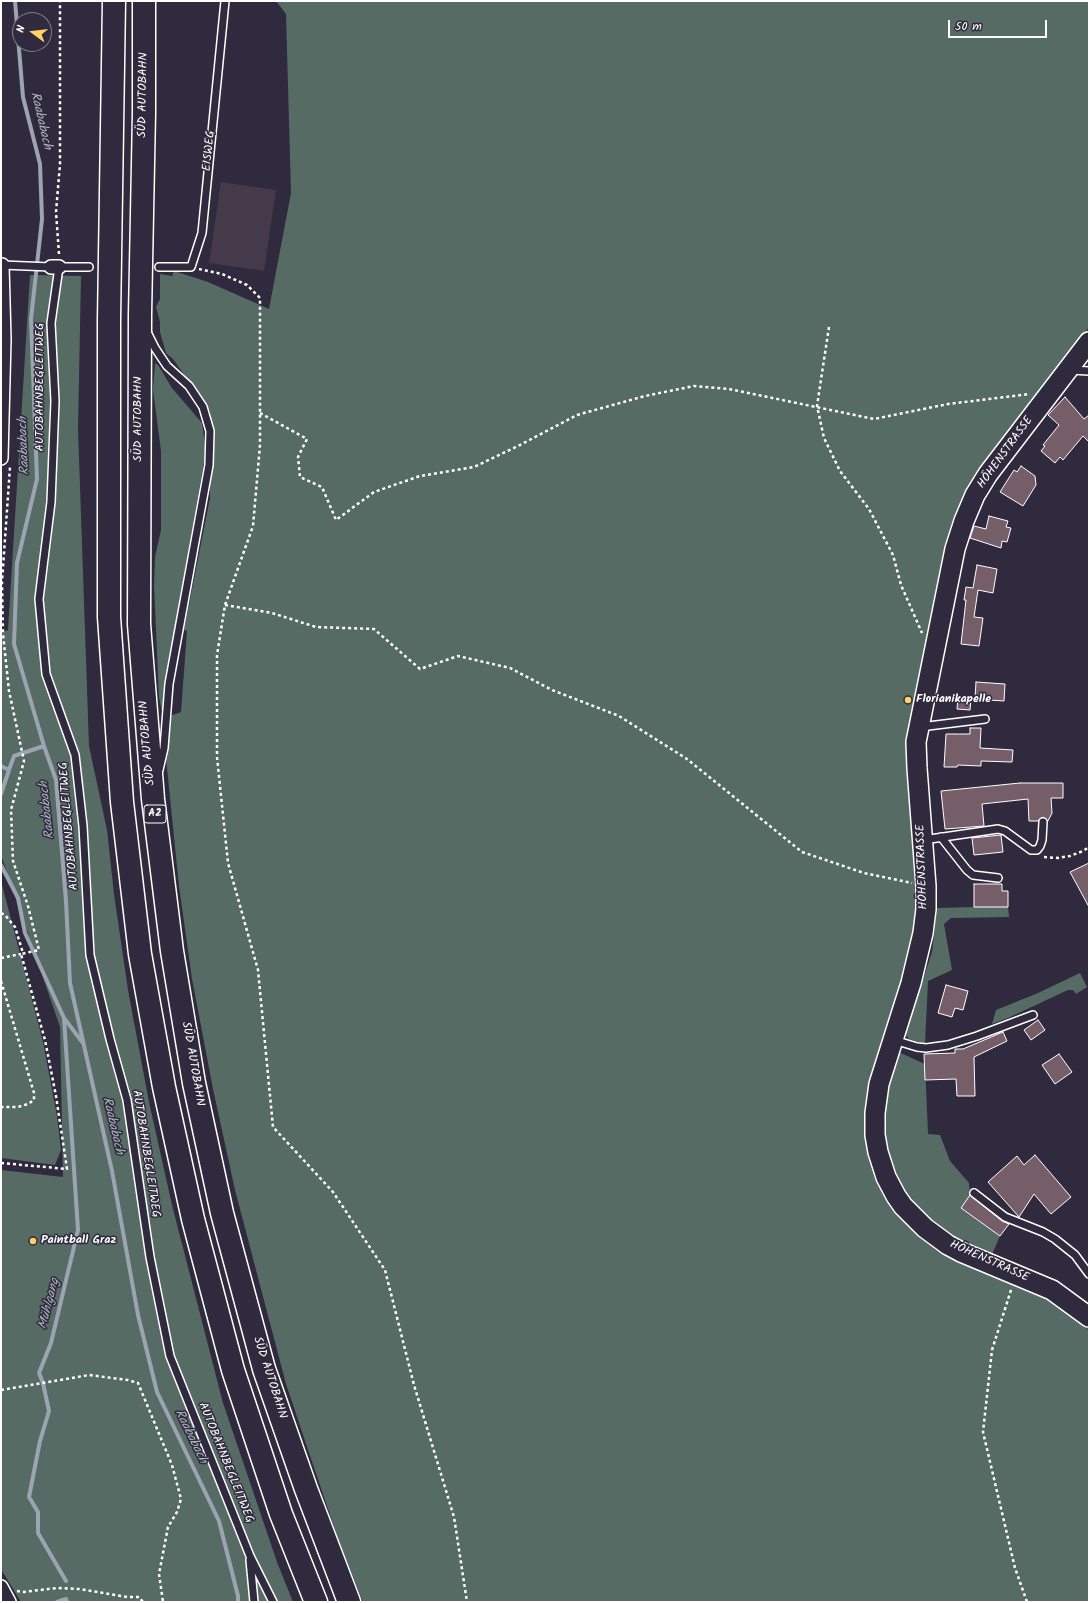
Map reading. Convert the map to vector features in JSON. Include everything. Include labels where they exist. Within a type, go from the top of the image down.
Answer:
[{"type":"highway","points":[[114,1],[109,320],[109,617],[122,802],[140,954],[164,1087],[193,1219],[233,1370],[280,1514],[316,1602]]},
{"type":"highway","name":"SÜD AUTOBAHN","points":[[144,1],[144,121],[140,315],[139,624],[153,799],[172,951],[193,1075],[222,1214],[264,1369],[306,1489],[349,1602]]},
{"type":"street","points":[[2,265],[6,461]]},
{"type":"street","name":"HÖHENSTRASSE","points":[[1089,342],[995,464],[975,495],[964,521],[955,549],[916,742],[916,768],[926,886],[926,909],[923,933],[918,958],[882,1073],[875,1113],[875,1135],[878,1152],[886,1177],[903,1206],[925,1228],[961,1252],[1052,1290],[1089,1317]]},
{"type":"lane","name":"EISWEG","points":[[191,267],[202,233],[225,1]]},
{"type":"lane","points":[[2,265],[90,267]]},
{"type":"lane","name":"AUTOBAHNBEGLEITWEG","points":[[55,267],[51,323],[55,401],[51,502],[40,599],[46,674],[75,755],[83,826],[90,955],[110,1039],[127,1100],[150,1257],[170,1356],[250,1556],[273,1602]]},
{"type":"lane","points":[[159,267],[191,267]]},
{"type":"lane","points":[[140,315],[155,348],[167,366],[189,386],[204,407],[210,431],[209,465],[169,684],[164,748],[153,799]]},
{"type":"lane","points":[[1068,370],[1089,371]]},
{"type":"lane","points":[[918,727],[985,719]]},
{"type":"lane","points":[[923,840],[998,829],[1005,831],[1031,850],[1037,850],[1042,840],[1043,822]]},
{"type":"lane","points":[[941,837],[967,870],[973,875],[998,878]]},
{"type":"lane","points":[[893,1040],[917,1047],[926,1048],[942,1046],[977,1036],[1033,1015]]},
{"type":"lane","points":[[974,1193],[1005,1218],[1043,1232],[1065,1246],[1079,1260],[1089,1274]]},
{"type":"lane","points":[[250,1556],[254,1602]]},
{"type":"path","points":[[55,267],[60,260],[56,212],[60,164],[60,1]]},
{"type":"path","points":[[191,267],[222,274],[247,285],[260,298],[260,444],[253,526],[226,606],[217,655],[217,757],[228,863],[258,970],[273,1127],[333,1192],[385,1270],[414,1385],[454,1517],[467,1602]]},
{"type":"path","points":[[830,327],[817,406],[824,438],[840,471],[869,509],[893,555],[901,584],[919,627],[934,656]]},
{"type":"path","points":[[260,413],[307,439],[298,457],[300,477],[322,487],[336,520],[374,492],[420,476],[474,467],[577,415],[644,396],[694,386],[729,389],[874,419],[948,404],[1052,391]]},
{"type":"path","points":[[1,958],[38,950],[28,906],[13,861],[10,810],[24,761],[9,691],[2,634],[2,582],[6,461]]},
{"type":"path","points":[[226,606],[272,613],[316,627],[374,629],[420,669],[458,656],[510,668],[552,690],[619,716],[687,759],[802,852],[864,874],[926,886]]},
{"type":"path","points":[[1031,850],[1036,855],[1046,858],[1058,858],[1070,856],[1089,847]]},
{"type":"path","points":[[1,913],[5,914],[15,926],[23,953],[45,1040],[56,1096],[67,1169],[1,1163]]},
{"type":"path","points":[[1,981],[34,1093],[34,1100],[28,1104],[18,1107],[1,1107]]},
{"type":"path","points":[[1016,1275],[992,1350],[983,1432],[1015,1568],[1027,1602]]},
{"type":"path","points":[[1,1390],[89,1375],[128,1380],[138,1383],[172,1465],[181,1499],[177,1512],[168,1528],[159,1574],[163,1602]]},
{"type":"path","points":[[5,1594],[57,1588],[79,1589],[126,1597],[139,1597],[143,1602]]},
{"type":"shaded area","points":[[221,182],[276,190],[264,271],[209,263]]},
{"type":"green space","points":[[276,1],[1089,1],[1089,327],[1034,408],[989,466],[934,614],[916,689],[914,705],[924,907],[876,1072],[888,1196],[1033,1288],[1085,1325],[1089,1331],[1089,1602],[363,1602],[338,1539],[286,1384],[235,1190],[213,1089],[192,979],[179,886],[162,719],[181,712],[187,631],[184,630],[210,498],[210,411],[173,359],[166,353],[160,332],[160,322],[156,307],[160,299],[160,274],[172,276],[174,271],[208,282],[269,309],[291,193],[286,14]]},
{"type":"green space","points":[[30,275],[81,276],[78,429],[89,746],[107,830],[114,894],[128,990],[149,1102],[172,1205],[223,1403],[277,1562],[293,1602],[21,1602],[1,1569],[1,1170],[63,1177],[60,1027],[1,855],[1,633],[8,630]]},
{"type":"green space","points":[[155,363],[158,365],[172,388],[202,423],[206,451],[169,661],[162,712],[159,697],[154,586],[155,557],[161,530],[161,451],[153,390]]},
{"type":"green space","points":[[1,881],[43,1042],[57,1116],[61,1150],[55,1165],[1,1158]]},
{"type":"green space","points":[[1008,907],[1009,917],[951,918],[944,924],[952,970],[928,981],[925,1044],[909,1039],[904,1033],[905,1028],[932,952],[937,908]]},
{"type":"green space","points":[[1080,973],[1087,987],[1076,994],[1073,990],[1068,990],[992,1024],[996,1010],[1038,993]]},
{"type":"green space","points":[[896,1051],[925,1064],[928,1134],[940,1135],[950,1161],[969,1183],[970,1195],[961,1208],[1000,1236],[990,1259],[966,1250],[905,1199],[884,1149],[884,1098]]},
{"type":"building","points":[[1065,397],[1084,419],[1089,415],[1089,442],[1083,436],[1063,460],[1060,457],[1055,463],[1041,451],[1045,446],[1043,445],[1059,425],[1048,415]]},
{"type":"building","points":[[1021,466],[1035,476],[1036,485],[1023,506],[1000,492],[1014,470],[1017,472]]},
{"type":"building","points":[[989,516],[1008,521],[1006,527],[1011,528],[1007,542],[1002,541],[1001,548],[970,538],[974,526],[986,529]]},
{"type":"building","points":[[977,565],[997,569],[993,593],[978,590],[974,617],[983,618],[979,646],[961,644],[966,587],[973,588]]},
{"type":"building","points":[[976,682],[1005,684],[1004,701],[975,699]]},
{"type":"building","points":[[958,697],[971,698],[970,710],[957,709]]},
{"type":"building","points":[[970,728],[981,728],[980,748],[1013,750],[1012,762],[981,761],[981,766],[958,765],[957,767],[944,767],[946,734],[970,734]]},
{"type":"building","points":[[1020,783],[1063,783],[1063,798],[1051,798],[1052,813],[1048,821],[1043,817],[1038,821],[1029,821],[1028,799],[982,804],[984,826],[945,829],[941,791]]},
{"type":"building","points":[[1001,835],[1003,852],[974,855],[972,838]]},
{"type":"building","points":[[1089,863],[1089,907],[1070,872]]},
{"type":"building","points":[[974,884],[1002,884],[1002,891],[1008,891],[1008,907],[974,907]]},
{"type":"building","points":[[946,985],[968,991],[963,1010],[955,1008],[952,1017],[938,1013]]},
{"type":"building","points":[[1038,1020],[1045,1030],[1031,1040],[1024,1030]]},
{"type":"building","points":[[1003,1032],[1007,1041],[974,1057],[975,1096],[957,1096],[956,1079],[925,1080],[924,1054],[955,1053],[955,1049],[963,1049]]},
{"type":"building","points":[[1059,1054],[1072,1072],[1055,1084],[1042,1065]]},
{"type":"building","points":[[1035,1155],[1071,1197],[1051,1214],[1034,1194],[1019,1217],[988,1182],[1017,1156],[1024,1165]]},
{"type":"building","points":[[970,1195],[1002,1221],[1009,1224],[1000,1236],[961,1208]]},
{"type":"waterway","name":"Raababach","points":[[15,1],[23,97],[40,164],[42,219],[31,319],[37,479],[17,563],[14,644],[44,746],[56,780],[66,901],[70,983],[112,1171],[138,1315],[157,1392],[219,1521],[238,1596],[238,1602]]},
{"type":"waterway","points":[[1,766],[9,770],[14,756],[44,746]]},
{"type":"waterway","points":[[1,794],[9,770]]},
{"type":"waterway","points":[[1,865],[18,898],[25,933],[64,1018],[83,1043]]},
{"type":"waterway","name":"Mühlgang","points":[[64,1018],[78,1230],[51,1343],[39,1373],[43,1383],[49,1411],[40,1441],[29,1497],[38,1512],[38,1533],[66,1581]]},
{"type":"waterway","name":"Mühlgang","points":[[57,1602],[66,1599],[67,1602]]},
{"type":"place","name":"Florianikapelle","points":[[908,700]]},
{"type":"place","name":"Paintball Graz","points":[[33,1241]]}]
